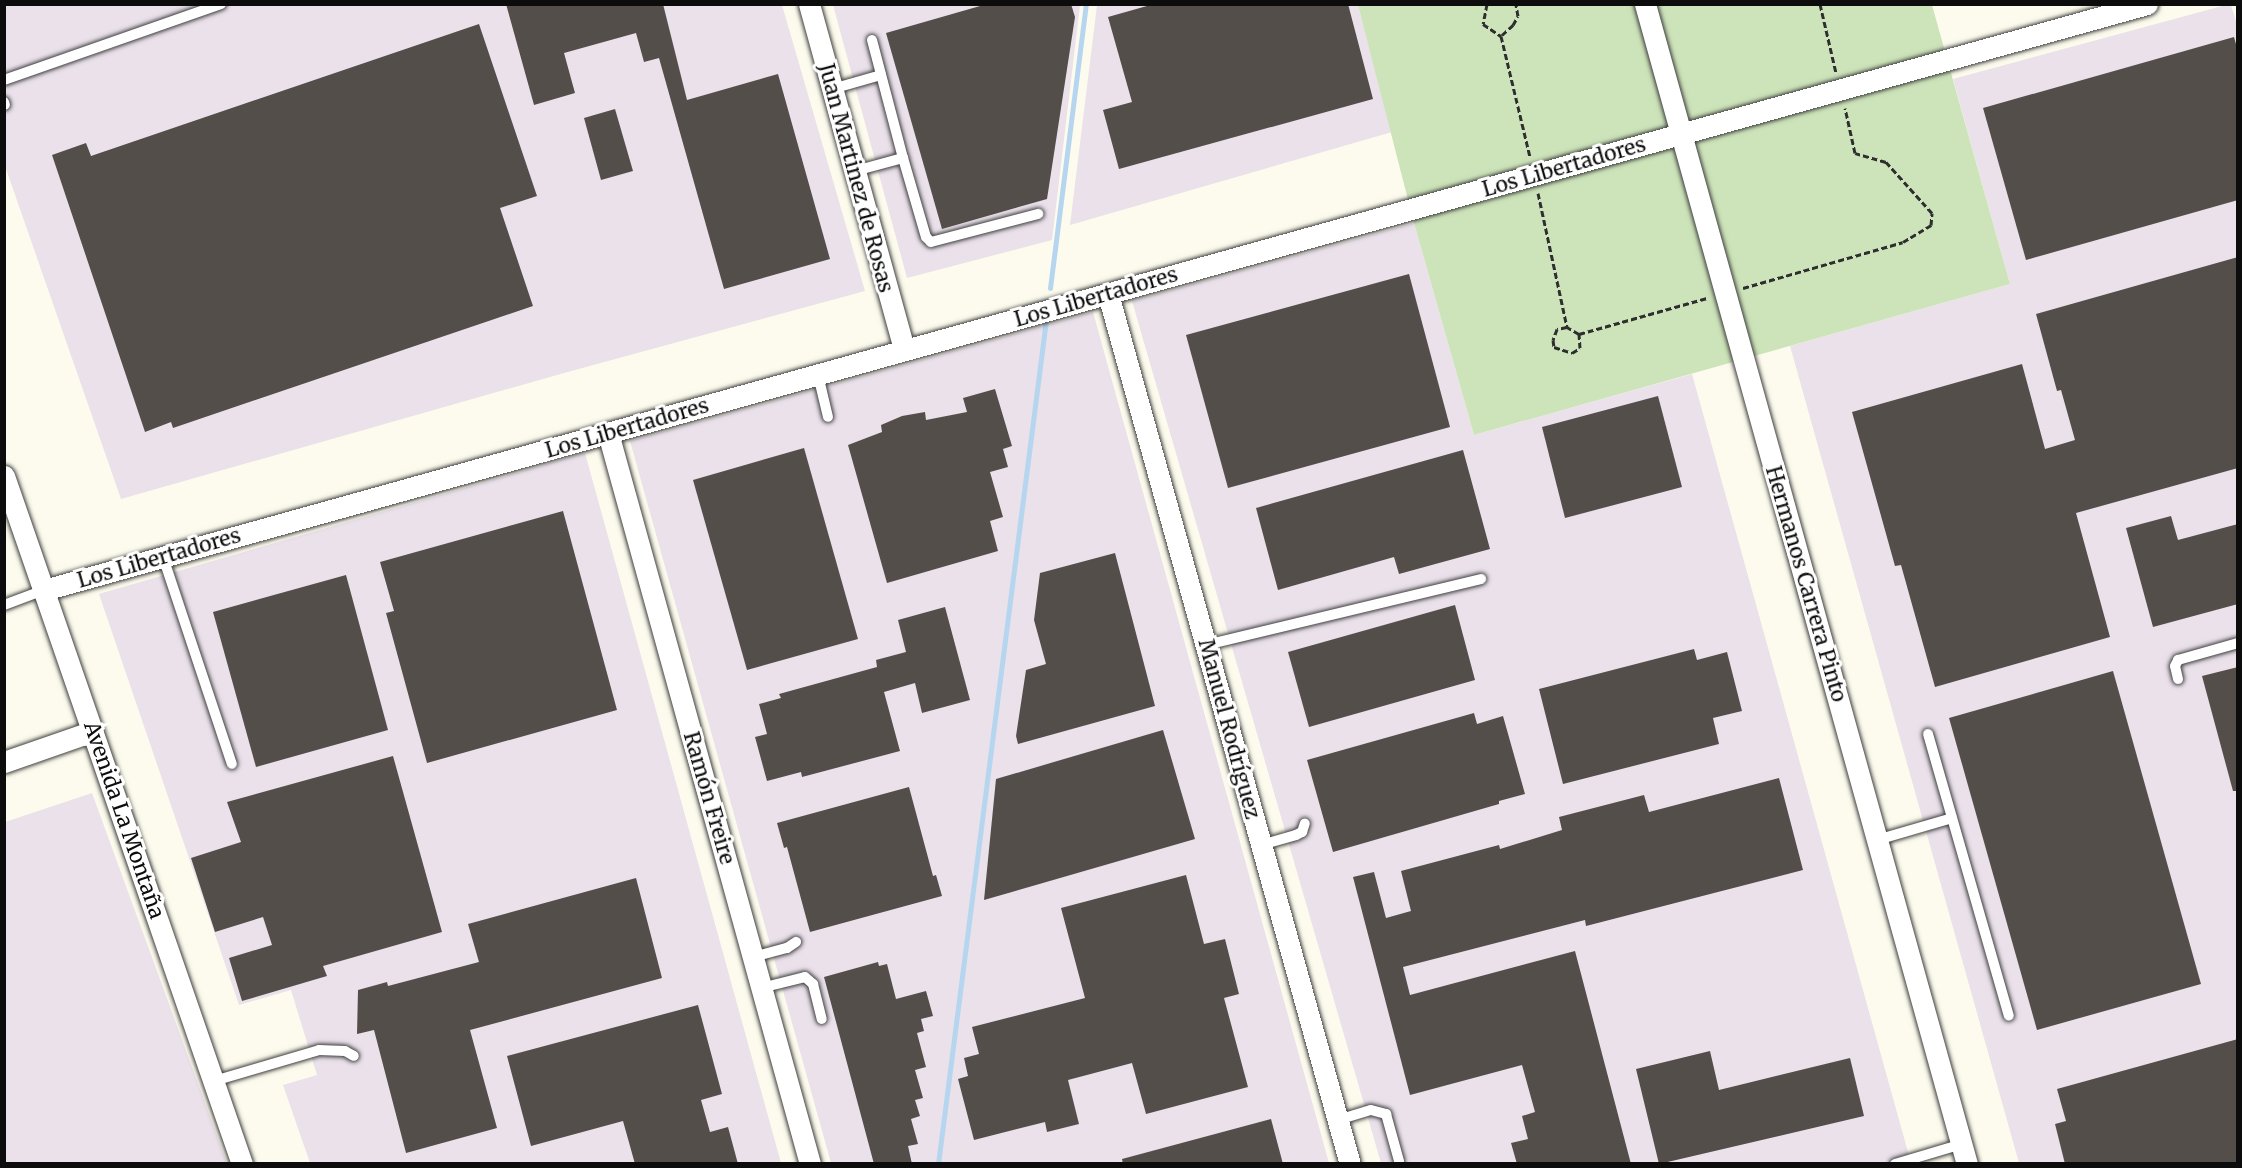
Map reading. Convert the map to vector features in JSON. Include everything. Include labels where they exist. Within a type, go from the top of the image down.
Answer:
[{"type":"street","name":"Juan Martinez de Rosas","points":[[809,4],[904,350]]},
{"type":"street","name":"Hermanos Carrera Pinto","points":[[1645,4],[1964,1154]]},
{"type":"street","name":"Los Libertadores","points":[[44,590],[2147,4]]},
{"type":"street","name":"Manuel Rodríguez","points":[[1108,294],[1350,1164]]},
{"type":"street","name":"Ramón Freire","points":[[608,433],[810,1164]]},
{"type":"street","name":"Avenida La Montaña","points":[[4,476],[11,517],[44,590],[242,1164]]},
{"type":"street","points":[[4,762],[93,731]]},
{"type":"lane","points":[[4,80],[221,4]]},
{"type":"lane","points":[[872,40],[903,158],[926,237],[930,242],[1038,214]]},
{"type":"lane","points":[[832,89],[881,75]]},
{"type":"lane","points":[[855,171],[903,158]]},
{"type":"lane","points":[[818,375],[828,417]]},
{"type":"lane","points":[[163,557],[232,764]]},
{"type":"lane","points":[[1206,645],[1481,579]]},
{"type":"lane","points":[[4,604],[44,590]]},
{"type":"lane","points":[[2178,680],[2175,666],[2178,660],[2238,643]]},
{"type":"lane","points":[[1928,734],[2009,1016]]},
{"type":"lane","points":[[1877,840],[1952,818]]},
{"type":"lane","points":[[1261,845],[1296,836],[1302,832],[1305,823]]},
{"type":"lane","points":[[753,957],[787,948],[796,942]]},
{"type":"lane","points":[[761,988],[805,976],[813,984],[822,1019]]},
{"type":"lane","points":[[214,1081],[319,1050],[345,1051],[354,1056]]},
{"type":"lane","points":[[1338,1120],[1371,1110],[1386,1114],[1399,1161]]},
{"type":"lane","points":[[1895,1164],[1964,1154]]},
{"type":"path","points":[[1487,4],[1483,24],[1501,36],[1568,327]]},
{"type":"path","points":[[1579,334],[1580,348],[1572,353],[1554,347],[1553,340],[1557,329],[1568,327],[1579,334],[1903,242],[1931,225],[1932,213],[1886,162],[1856,153],[1820,4]]},
{"type":"path","points":[[1501,36],[1513,25],[1518,16],[1516,5]]},
{"type":"shaded area","points":[[4,5],[782,5],[865,291],[564,373],[121,499],[5,166]]},
{"type":"shaded area","points":[[833,5],[1080,5],[1052,240],[907,278]]},
{"type":"shaded area","points":[[1097,5],[1358,5],[1392,132],[1070,225]]},
{"type":"shaded area","points":[[2231,5],[2238,28],[2237,1163],[2019,1163],[1790,346],[2010,284],[1953,79]]},
{"type":"shaded area","points":[[1414,223],[1474,435],[1692,374],[1911,1163],[1381,1163],[1132,301]]},
{"type":"shaded area","points":[[1093,312],[1329,1163],[831,1163],[630,441]]},
{"type":"shaded area","points":[[585,453],[781,1163],[310,1163],[283,1085],[317,1075],[291,990],[239,1005],[99,594]]},
{"type":"shaded area","points":[[92,793],[227,1163],[5,1163],[5,822]]},
{"type":"green space","points":[[1358,5],[1932,5],[2010,284],[1474,435],[1414,223]]},
{"type":"building","points":[[506,4],[663,4],[687,100],[778,74],[830,259],[724,289],[659,58],[644,62],[636,33],[564,53],[575,93],[534,105]]},
{"type":"building","points":[[987,4],[1071,4],[1075,17],[1047,199],[942,229],[886,33]]},
{"type":"building","points":[[1154,4],[1348,4],[1373,99],[1119,169],[1103,110],[1132,102],[1108,17]]},
{"type":"building","points":[[479,24],[537,196],[500,208],[533,306],[173,428],[171,422],[145,432],[52,155],[86,143],[91,156]]},
{"type":"building","points":[[2234,37],[2238,51],[2238,200],[2026,260],[1983,108]]},
{"type":"building","points":[[615,109],[633,171],[601,180],[584,118]]},
{"type":"building","points":[[2238,257],[2238,468],[2076,513],[2110,637],[1935,687],[1901,565],[1895,566],[1852,412],[2022,364],[2045,449],[2075,440],[2061,390],[2057,391],[2036,314]]},
{"type":"building","points":[[1409,274],[1450,427],[1228,488],[1186,335]]},
{"type":"building","points":[[995,389],[1012,446],[1003,449],[1008,467],[990,472],[1003,517],[990,521],[998,551],[887,583],[848,445],[882,432],[881,425],[902,416],[925,412],[926,420],[967,412],[963,398]]},
{"type":"building","points":[[1658,396],[1682,487],[1565,518],[1542,427]]},
{"type":"building","points":[[804,448],[858,639],[747,670],[693,480]]},
{"type":"building","points":[[1463,450],[1490,549],[1399,574],[1394,557],[1278,590],[1256,508]]},
{"type":"building","points":[[563,511],[617,710],[427,763],[386,613],[394,611],[380,562]]},
{"type":"building","points":[[2171,516],[2178,540],[2238,524],[2238,604],[2153,627],[2126,528]]},
{"type":"building","points":[[1115,553],[1155,706],[1018,744],[1016,736],[1026,670],[1046,664],[1034,620],[1040,573]]},
{"type":"building","points":[[346,575],[388,730],[256,767],[213,612]]},
{"type":"building","points":[[1455,605],[1475,680],[1309,727],[1288,652]]},
{"type":"building","points":[[945,607],[970,700],[922,713],[915,683],[884,692],[900,751],[802,777],[801,772],[767,781],[755,737],[767,734],[759,704],[781,698],[779,694],[877,667],[876,660],[906,652],[898,620]]},
{"type":"building","points":[[1694,649],[1697,660],[1727,652],[1742,711],[1713,718],[1719,744],[1563,784],[1539,689]]},
{"type":"building","points":[[2238,667],[2238,791],[2233,791],[2202,676]]},
{"type":"building","points":[[2113,671],[2201,984],[2037,1030],[1949,718]]},
{"type":"building","points":[[1474,713],[1477,724],[1503,716],[1525,794],[1499,801],[1499,804],[1333,852],[1307,760]]},
{"type":"building","points":[[1163,730],[1195,839],[984,900],[996,779]]},
{"type":"building","points":[[393,756],[442,932],[323,966],[327,976],[242,1001],[229,958],[272,945],[263,917],[215,932],[191,858],[241,842],[227,802]]},
{"type":"building","points":[[1779,778],[1803,870],[1586,926],[1585,920],[1403,967],[1410,995],[1575,951],[1631,1164],[1517,1164],[1511,1143],[1528,1139],[1522,1116],[1535,1112],[1522,1065],[1410,1095],[1353,877],[1374,872],[1386,918],[1411,911],[1401,871],[1499,845],[1500,849],[1562,830],[1559,817],[1644,795],[1649,812]]},
{"type":"building","points":[[909,787],[933,876],[936,875],[942,896],[810,932],[787,847],[784,848],[777,823]]},
{"type":"building","points":[[1186,875],[1204,944],[1225,939],[1239,994],[1224,998],[1248,1087],[1146,1114],[1132,1063],[1068,1080],[1079,1124],[1047,1132],[1045,1122],[974,1140],[958,1079],[968,1076],[964,1058],[979,1054],[972,1027],[1085,998],[1061,908]]},
{"type":"building","points":[[636,878],[662,978],[470,1030],[497,1128],[406,1153],[374,1030],[357,1034],[358,990],[387,982],[388,986],[479,962],[468,924]]},
{"type":"building","points":[[878,962],[879,966],[887,964],[896,999],[926,991],[933,1016],[921,1019],[924,1031],[917,1033],[926,1067],[915,1070],[923,1098],[915,1100],[920,1116],[911,1119],[918,1144],[908,1146],[912,1164],[874,1164],[824,977]]},
{"type":"building","points":[[698,1005],[722,1094],[701,1100],[710,1132],[728,1127],[738,1164],[635,1164],[623,1121],[531,1146],[507,1056]]},
{"type":"building","points":[[2238,1039],[2238,1164],[2065,1164],[2055,1124],[2066,1121],[2057,1089]]},
{"type":"building","points":[[1710,1051],[1719,1090],[1850,1058],[1864,1116],[1659,1164],[1636,1069]]},
{"type":"building","points":[[1271,1119],[1283,1164],[1123,1164],[1122,1159]]},
{"type":"waterway","points":[[1050,288],[1086,4]]},
{"type":"waterway","points":[[938,1164],[1046,320]]}]
